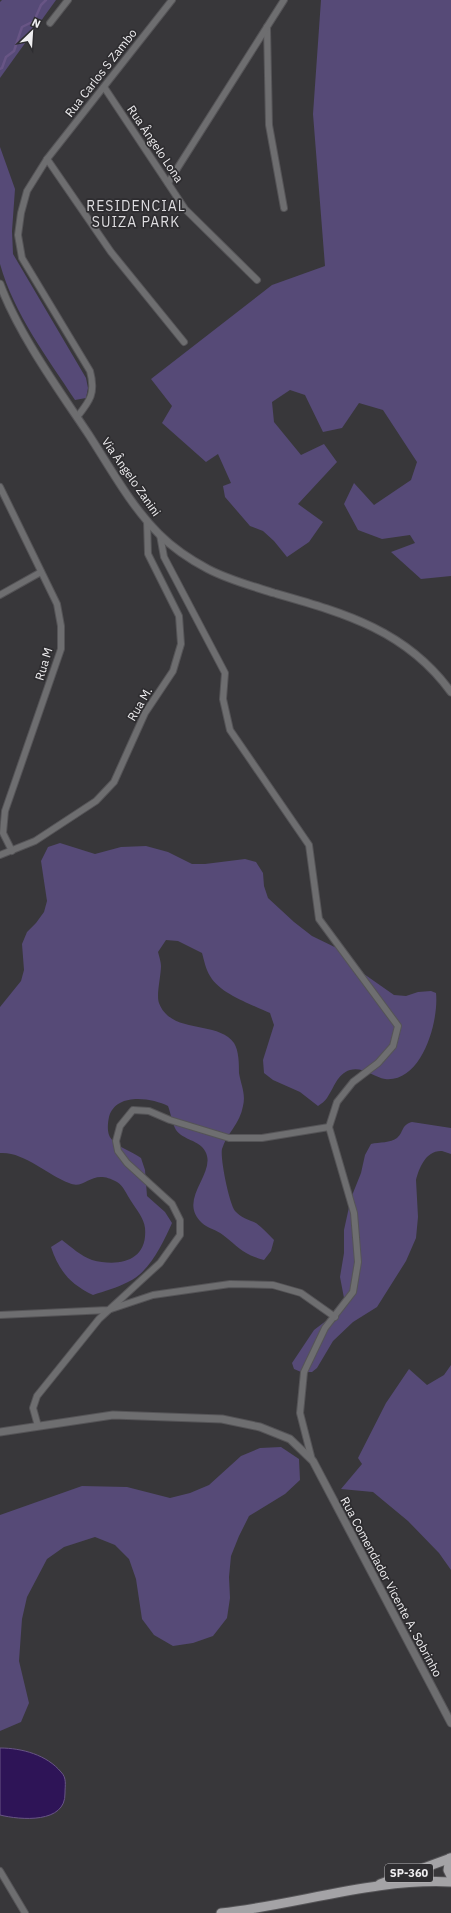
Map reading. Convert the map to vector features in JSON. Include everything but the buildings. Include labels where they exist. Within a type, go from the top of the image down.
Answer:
[{"type":"main road","name":"SP-360","points":[[451,1858],[448,1870],[451,1876]]},
{"type":"main road","name":"SP-360","points":[[367,1888],[451,1858]]},
{"type":"main road","name":"SP-360","points":[[221,1913],[367,1888],[431,1882],[451,1882]]},
{"type":"street","points":[[50,23],[68,0]]},
{"type":"street","name":"Rua Carlos S Zambo","points":[[77,417],[89,402],[93,391],[93,382],[90,371],[22,258],[18,235],[21,213],[27,191],[47,159],[172,0]]},
{"type":"street","points":[[168,183],[284,0]]},
{"type":"street","points":[[267,27],[269,125],[284,208]]},
{"type":"street","name":"Rua Ângelo Lona","points":[[104,87],[185,209],[257,280]]},
{"type":"street","points":[[47,159],[111,252],[184,342]]},
{"type":"street","name":"Via Ângelo Zanini","points":[[0,284],[23,331],[77,417],[133,503],[160,535],[195,562],[232,580],[340,612],[384,632],[435,673],[451,692]]},
{"type":"street","name":"Rua M","points":[[0,487],[57,604],[61,626],[61,649],[5,811],[1,832],[12,851]]},
{"type":"street","name":"Rua M.","points":[[0,854],[12,851],[36,841],[96,801],[114,782],[145,713],[173,671],[181,644],[179,616],[148,554],[147,521]]},
{"type":"street","points":[[160,535],[164,558],[225,673],[224,698],[230,730],[309,845],[319,919],[398,1026],[392,1046],[378,1063],[353,1082],[337,1102],[329,1127],[354,1214],[358,1262],[353,1292],[325,1328],[304,1372],[300,1398],[300,1413],[313,1461]]},
{"type":"street","points":[[0,595],[41,572]]},
{"type":"street","points":[[38,1426],[33,1408],[37,1396],[108,1310],[160,1263],[180,1235],[180,1220],[172,1204],[127,1163],[118,1151],[116,1141],[120,1126],[133,1110],[148,1111],[170,1120],[229,1138],[262,1138],[329,1127]]},
{"type":"street","points":[[0,1315],[108,1310],[153,1295],[230,1284],[273,1285],[301,1293],[335,1317]]},
{"type":"street","name":"Rua Comendador Vicente A. Sobrinho","points":[[0,1432],[113,1415],[222,1419],[260,1427],[290,1439],[313,1461],[451,1723]]},
{"type":"street","points":[[0,1871],[25,1913]]},
{"type":"shaded area","points":[[2,0],[56,0],[0,78],[0,2]]},
{"type":"shaded area","points":[[321,0],[451,0],[451,576],[421,579],[391,552],[415,543],[410,535],[382,539],[358,530],[344,504],[354,483],[374,505],[411,480],[417,462],[383,410],[359,403],[342,428],[323,432],[305,395],[290,390],[272,402],[274,422],[301,455],[324,444],[337,462],[298,504],[323,522],[309,542],[287,557],[274,541],[263,531],[250,526],[225,497],[223,486],[231,483],[218,454],[206,462],[162,423],[172,406],[151,379],[272,285],[325,266],[313,114]]},
{"type":"shaded area","points":[[0,147],[15,189],[12,231],[13,254],[86,378],[88,388],[86,398],[75,400],[22,318],[6,282],[0,264]]},
{"type":"shaded area","points":[[60,843],[95,854],[121,847],[146,846],[168,852],[192,864],[205,864],[245,859],[256,862],[263,873],[264,886],[268,898],[312,936],[349,954],[364,974],[394,995],[406,996],[418,992],[431,991],[436,993],[436,1005],[431,1034],[426,1048],[418,1061],[409,1071],[398,1078],[385,1079],[359,1069],[350,1070],[339,1078],[327,1098],[318,1106],[300,1092],[273,1080],[264,1073],[263,1060],[274,1025],[270,1013],[229,994],[221,988],[209,974],[202,953],[178,941],[166,940],[158,952],[161,966],[158,1000],[165,1013],[174,1020],[184,1024],[227,1036],[234,1043],[237,1050],[239,1073],[244,1093],[244,1102],[239,1118],[224,1143],[222,1149],[222,1161],[228,1190],[235,1211],[242,1217],[256,1223],[274,1240],[271,1251],[264,1260],[242,1250],[221,1233],[204,1225],[195,1214],[193,1205],[195,1195],[208,1159],[205,1151],[199,1144],[183,1136],[176,1130],[168,1106],[161,1103],[144,1099],[135,1099],[127,1100],[119,1104],[113,1109],[109,1117],[108,1130],[111,1139],[114,1142],[141,1158],[145,1170],[147,1196],[165,1212],[172,1223],[149,1265],[136,1278],[115,1288],[93,1295],[85,1291],[66,1276],[54,1256],[51,1247],[62,1240],[76,1251],[92,1260],[112,1263],[121,1262],[136,1255],[142,1248],[145,1239],[145,1228],[141,1217],[125,1190],[117,1182],[101,1177],[75,1185],[18,1156],[9,1153],[0,1153],[0,1007],[21,981],[24,970],[22,944],[27,932],[44,912],[47,901],[41,861],[48,847]]},
{"type":"shaded area","points":[[412,1122],[451,1128],[451,1154],[436,1151],[432,1153],[421,1165],[416,1180],[418,1217],[416,1238],[406,1261],[377,1307],[353,1322],[333,1341],[317,1368],[312,1372],[301,1372],[294,1369],[292,1363],[314,1330],[331,1317],[342,1304],[344,1298],[340,1277],[344,1253],[344,1230],[351,1198],[361,1173],[365,1155],[371,1144],[394,1140],[399,1136],[408,1123]]},
{"type":"shaded area","points":[[451,1365],[451,1570],[439,1553],[408,1521],[373,1492],[341,1489],[362,1464],[358,1458],[386,1403],[409,1369],[427,1385],[444,1375]]},
{"type":"shaded area","points":[[281,1447],[299,1459],[300,1480],[285,1494],[249,1516],[231,1556],[229,1577],[230,1598],[227,1618],[213,1636],[193,1643],[173,1646],[154,1635],[142,1619],[136,1579],[129,1559],[115,1545],[95,1537],[64,1547],[47,1559],[27,1597],[22,1619],[19,1661],[29,1703],[21,1722],[0,1731],[0,1515],[82,1486],[127,1487],[170,1498],[190,1493],[209,1485],[241,1456],[260,1448]]},
{"type":"shaded area","points":[[0,1748],[17,1749],[34,1754],[49,1761],[63,1774],[65,1779],[65,1793],[63,1803],[58,1810],[50,1815],[40,1818],[19,1818],[0,1815]]},
{"type":"waterway","points":[[0,69],[2,68],[6,57],[14,51],[22,27],[34,21],[41,5],[46,0]]},
{"type":"district","name":"RESIDENCIAL SUIZA PARK","points":[[136,214]]}]
